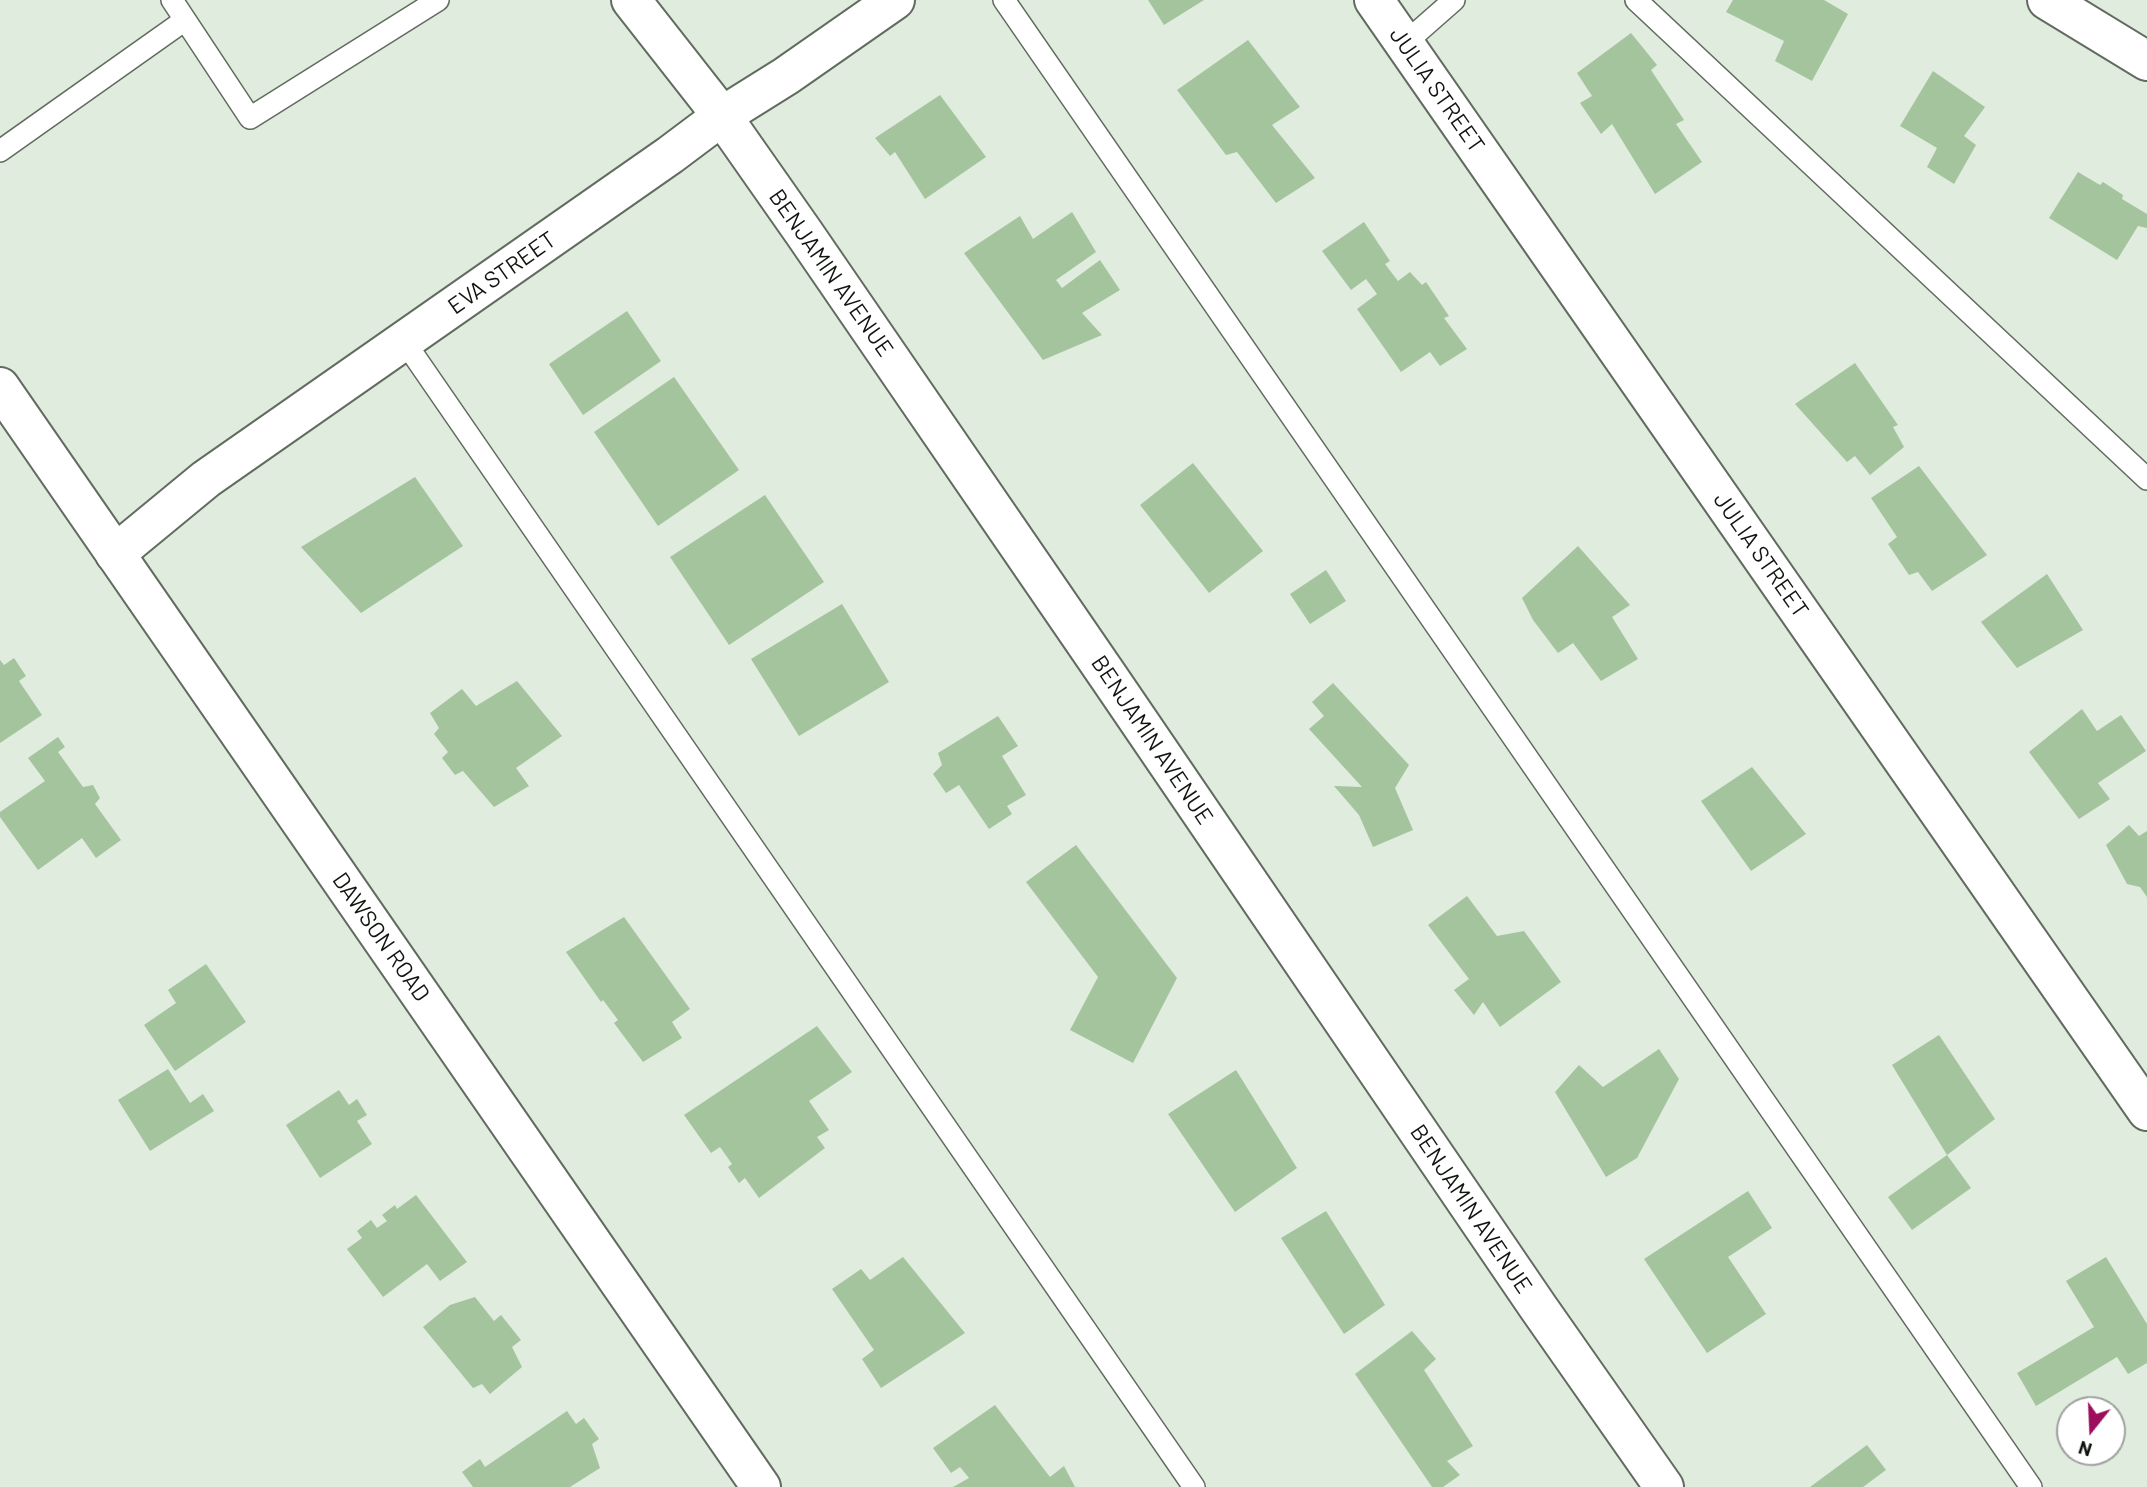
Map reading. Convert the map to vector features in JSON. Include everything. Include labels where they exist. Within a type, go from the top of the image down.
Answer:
[{"type":"street","name":"BENJAMIN AVENUE","points":[[631,0],[722,116],[1664,1487]]},
{"type":"street","name":"EVA STREET","points":[[115,554],[206,479],[670,156],[722,116],[786,76],[895,0]]},
{"type":"street","name":"JULIA STREET","points":[[1374,0],[2147,1111]]},
{"type":"street","points":[[2048,0],[2147,61]]},
{"type":"street","name":"DAWSON ROAD","points":[[0,387],[761,1487]]},
{"type":"lane","points":[[172,0],[250,118],[438,0]]},
{"type":"lane","points":[[1004,0],[2031,1487]]},
{"type":"lane","points":[[1404,44],[1454,0]]},
{"type":"lane","points":[[1636,0],[2147,479]]},
{"type":"lane","points":[[0,151],[185,20]]},
{"type":"lane","points":[[404,341],[1194,1487]]},
{"type":"building","points":[[1148,0],[1204,0],[1164,25]]},
{"type":"building","points":[[1733,0],[1824,0],[1848,14],[1812,81],[1775,61],[1784,41],[1726,12]]},
{"type":"building","points":[[1631,33],[1657,65],[1651,70],[1684,120],[1676,124],[1702,162],[1655,194],[1612,124],[1601,134],[1580,103],[1592,96],[1577,73]]},
{"type":"building","points":[[1248,40],[1300,107],[1272,125],[1315,178],[1276,203],[1237,152],[1226,155],[1177,90]]},
{"type":"building","points":[[1933,71],[1985,107],[1964,136],[1976,145],[1954,184],[1927,167],[1937,148],[1900,126]]},
{"type":"building","points":[[940,95],[986,157],[925,199],[895,152],[890,156],[875,138]]},
{"type":"building","points":[[2078,172],[2100,185],[2103,182],[2123,195],[2122,199],[2147,214],[2147,228],[2138,226],[2117,260],[2049,218]]},
{"type":"building","points":[[1072,212],[1096,252],[1056,280],[1062,288],[1100,260],[1120,290],[1082,313],[1102,335],[1043,360],[964,253],[1020,216],[1033,239]]},
{"type":"building","points":[[1364,222],[1390,261],[1385,264],[1398,281],[1410,272],[1422,285],[1426,282],[1449,316],[1444,318],[1467,349],[1440,366],[1430,352],[1401,372],[1357,309],[1377,294],[1366,279],[1351,290],[1322,251]]},
{"type":"building","points":[[627,311],[661,361],[583,415],[549,364]]},
{"type":"building","points":[[1855,363],[1898,425],[1893,427],[1904,447],[1870,475],[1855,456],[1847,462],[1795,404]]},
{"type":"building","points":[[674,377],[739,470],[658,526],[594,432]]},
{"type":"building","points":[[1193,463],[1263,551],[1209,593],[1140,505]]},
{"type":"building","points":[[1919,466],[1987,555],[1932,591],[1918,572],[1909,575],[1888,544],[1897,537],[1871,498]]},
{"type":"building","points":[[415,477],[463,546],[361,613],[301,547]]},
{"type":"building","points":[[765,495],[824,582],[729,645],[670,557]]},
{"type":"building","points":[[1578,546],[1630,605],[1612,617],[1638,659],[1601,681],[1573,643],[1558,653],[1533,620],[1522,598]]},
{"type":"building","points":[[1326,570],[1346,601],[1310,624],[1290,594]]},
{"type":"building","points":[[2047,574],[2083,630],[2017,668],[1981,622]]},
{"type":"building","points":[[842,604],[889,682],[799,736],[751,659]]},
{"type":"building","points":[[14,658],[26,676],[19,681],[42,715],[0,743],[0,660],[4,665]]},
{"type":"building","points":[[517,681],[562,736],[516,768],[529,786],[494,807],[463,771],[455,775],[442,758],[448,752],[434,734],[439,728],[430,713],[462,689],[476,706]]},
{"type":"building","points":[[1333,683],[1409,765],[1395,788],[1413,830],[1373,847],[1359,815],[1334,786],[1362,787],[1309,729],[1324,716],[1312,702]]},
{"type":"building","points":[[2082,709],[2097,731],[2121,715],[2146,751],[2098,783],[2110,799],[2079,819],[2029,752]]},
{"type":"building","points":[[998,716],[1018,746],[1002,756],[1026,795],[1007,806],[1012,814],[989,829],[959,785],[946,793],[933,774],[942,765],[938,753]]},
{"type":"building","points":[[58,737],[65,747],[58,752],[83,787],[93,785],[100,798],[95,804],[121,840],[96,858],[82,838],[38,870],[0,817],[0,812],[45,781],[28,758]]},
{"type":"building","points":[[1752,767],[1806,834],[1751,871],[1701,801]]},
{"type":"building","points":[[2129,825],[2139,836],[2147,831],[2147,897],[2140,887],[2127,884],[2106,845]]},
{"type":"building","points":[[1076,845],[1177,978],[1133,1063],[1070,1030],[1098,977],[1026,882]]},
{"type":"building","points":[[1467,896],[1497,936],[1524,931],[1561,982],[1500,1027],[1483,1002],[1474,1015],[1454,990],[1469,979],[1428,925]]},
{"type":"building","points":[[624,917],[690,1009],[672,1022],[682,1038],[643,1062],[614,1023],[618,1020],[603,1000],[601,1002],[566,952]]},
{"type":"building","points":[[206,964],[246,1022],[175,1071],[144,1025],[176,1003],[168,990]]},
{"type":"building","points":[[817,1026],[852,1072],[809,1101],[829,1130],[817,1137],[825,1148],[759,1198],[745,1178],[739,1183],[728,1167],[732,1164],[720,1147],[711,1153],[684,1115]]},
{"type":"building","points":[[1939,1035],[1995,1119],[1947,1155],[1892,1065]]},
{"type":"building","points":[[1659,1049],[1679,1079],[1637,1158],[1606,1177],[1555,1092],[1579,1065],[1603,1087]]},
{"type":"building","points":[[168,1069],[190,1103],[203,1094],[214,1111],[150,1151],[118,1100]]},
{"type":"building","points":[[1236,1070],[1297,1168],[1235,1212],[1168,1114]]},
{"type":"building","points":[[339,1090],[349,1105],[357,1099],[367,1115],[357,1121],[372,1144],[320,1178],[286,1125]]},
{"type":"building","points":[[1947,1155],[1971,1188],[1912,1230],[1888,1197]]},
{"type":"building","points":[[1748,1191],[1772,1228],[1728,1257],[1766,1314],[1707,1353],[1644,1259]]},
{"type":"building","points":[[416,1195],[467,1262],[440,1281],[427,1264],[383,1297],[347,1249],[362,1238],[357,1231],[371,1220],[377,1228],[387,1221],[382,1215],[395,1205],[397,1209]]},
{"type":"building","points":[[1326,1211],[1385,1305],[1344,1334],[1281,1238]]},
{"type":"building","points":[[903,1257],[965,1333],[881,1388],[862,1359],[874,1350],[832,1289],[861,1269],[870,1280]]},
{"type":"building","points":[[2106,1257],[2147,1324],[2147,1363],[2128,1374],[2117,1357],[2036,1406],[2017,1373],[2094,1327],[2066,1281]]},
{"type":"building","points":[[475,1297],[494,1321],[501,1315],[521,1340],[512,1347],[522,1367],[490,1394],[482,1384],[473,1388],[423,1327],[450,1305]]},
{"type":"building","points":[[1412,1331],[1436,1359],[1424,1370],[1473,1446],[1447,1461],[1460,1475],[1443,1487],[1432,1487],[1355,1374]]},
{"type":"building","points":[[995,1405],[1050,1477],[1064,1466],[1075,1487],[953,1487],[969,1478],[960,1467],[951,1473],[933,1448]]},
{"type":"building","points":[[567,1411],[576,1424],[584,1418],[599,1439],[592,1444],[600,1468],[570,1487],[473,1487],[462,1472],[480,1459],[485,1467]]},
{"type":"building","points":[[1867,1445],[1886,1470],[1863,1487],[1810,1487]]}]
